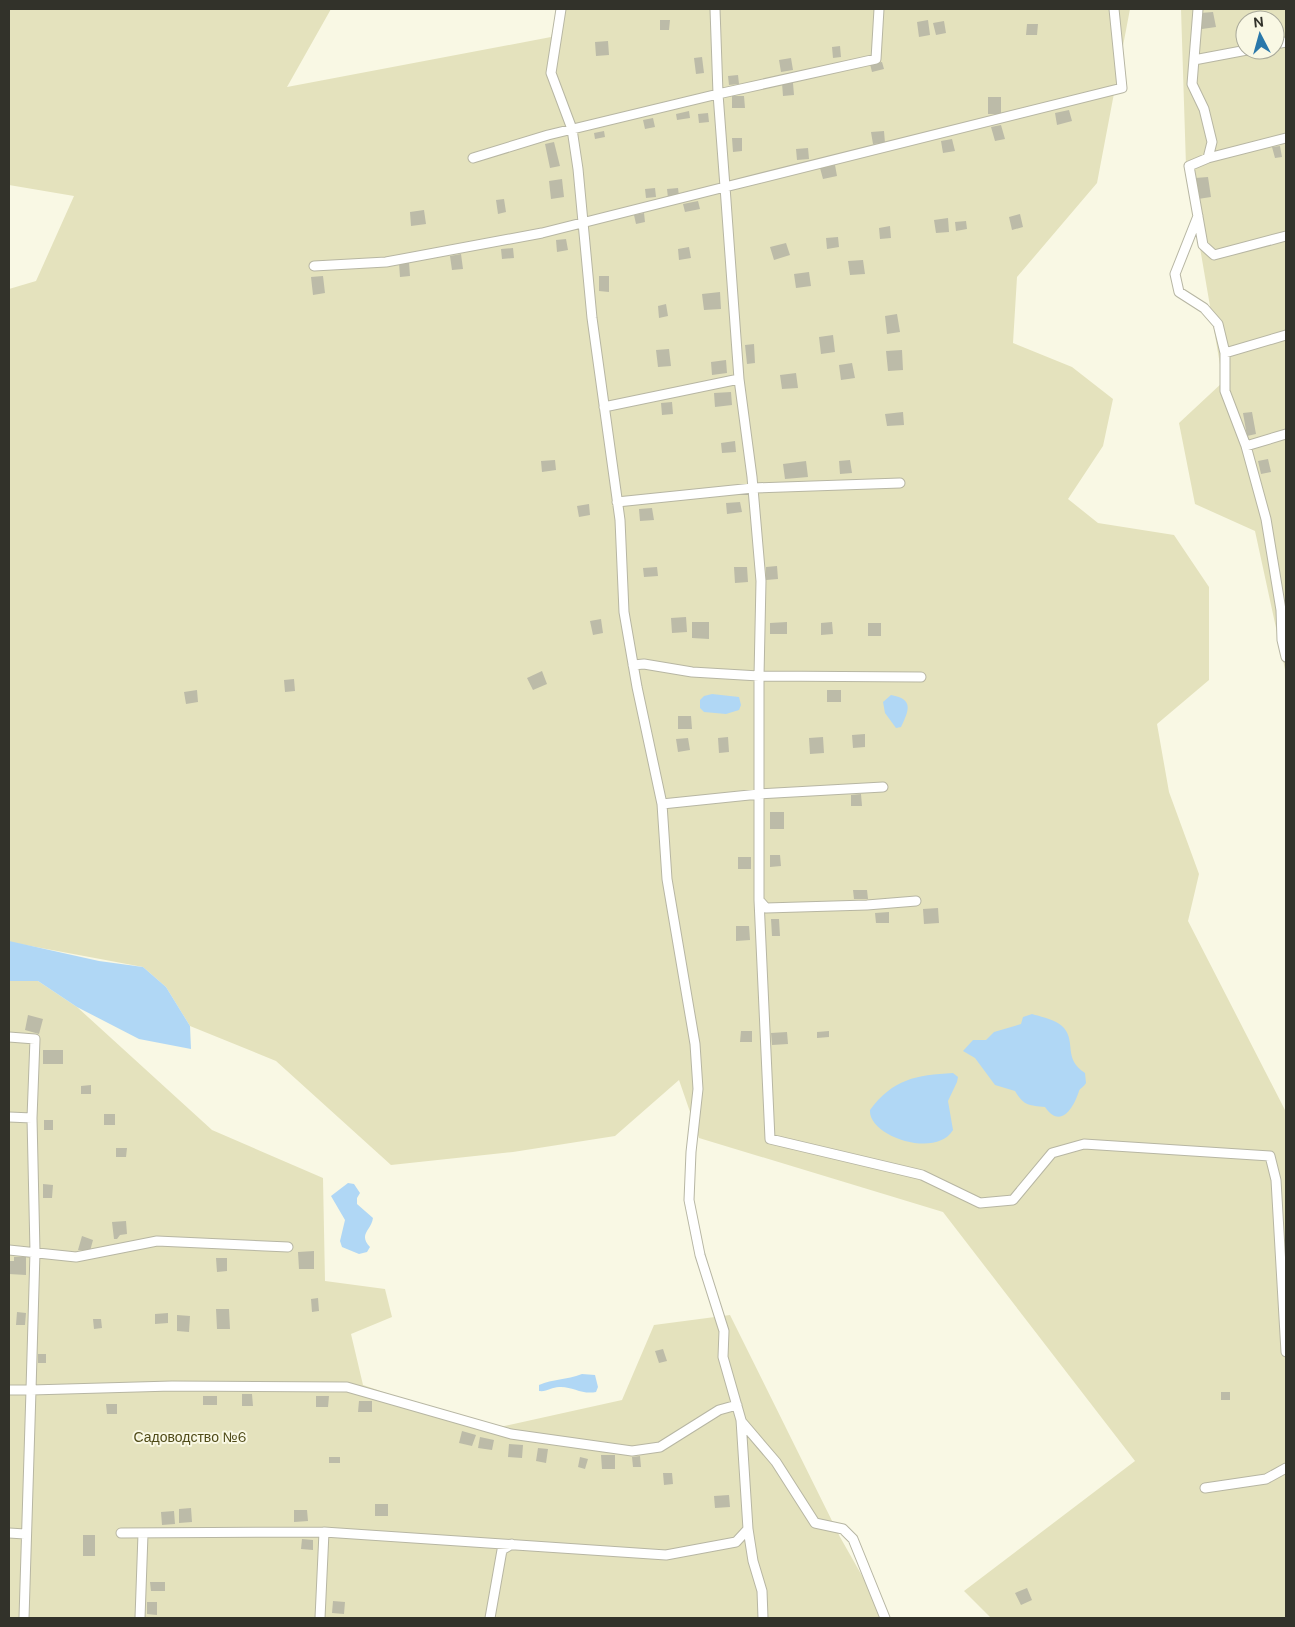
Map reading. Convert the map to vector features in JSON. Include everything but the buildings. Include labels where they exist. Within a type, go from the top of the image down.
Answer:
[{"type":"lane","points":[[561,9],[551,73],[572,129],[585,222],[585,250],[592,318],[617,502],[624,612],[662,804],[667,879],[695,1044],[698,1089],[691,1152],[689,1200],[700,1255],[724,1331],[722,1358],[741,1420],[748,1529],[753,1561],[762,1591],[763,1618]]},
{"type":"lane","points":[[715,9],[718,94],[739,379],[753,488],[761,581],[758,794],[759,900],[770,1139],[922,1175],[980,1203],[1013,1200],[1052,1153],[1084,1144],[1270,1156],[1276,1180],[1286,1352]]},
{"type":"lane","points":[[474,158],[572,129],[876,59],[880,9]]},
{"type":"lane","points":[[314,266],[386,262],[542,233],[1122,88],[1114,9]]},
{"type":"lane","points":[[1198,9],[1192,84],[1204,110],[1212,142],[1208,158]]},
{"type":"lane","points":[[1194,60],[1235,52]]},
{"type":"lane","points":[[1286,138],[1208,158],[1189,166],[1203,245],[1214,255],[1286,236]]},
{"type":"lane","points":[[1198,216],[1175,274],[1179,292],[1204,308],[1218,324],[1225,353],[1225,391],[1246,446],[1266,519],[1284,609],[1282,640],[1286,657]]},
{"type":"lane","points":[[1225,353],[1286,335]]},
{"type":"lane","points":[[604,407],[739,379]]},
{"type":"lane","points":[[1246,446],[1286,434]]},
{"type":"lane","points":[[617,502],[753,488],[900,482]]},
{"type":"lane","points":[[633,664],[692,672],[759,676],[921,677]]},
{"type":"lane","points":[[662,804],[758,794],[883,787]]},
{"type":"lane","points":[[759,900],[766,908],[867,905],[916,901]]},
{"type":"lane","points":[[9,1037],[35,1040],[32,1118],[35,1252],[32,1390],[25,1534],[24,1618]]},
{"type":"lane","points":[[9,1117],[32,1118]]},
{"type":"lane","points":[[9,1250],[76,1257],[157,1241],[288,1247]]},
{"type":"lane","points":[[9,1390],[172,1386],[347,1386],[511,1434],[632,1451],[660,1447],[719,1410],[737,1405]]},
{"type":"lane","points":[[741,1420],[776,1462],[815,1523],[843,1529],[853,1539],[885,1618]]},
{"type":"lane","points":[[1205,1488],[1266,1478],[1286,1468]]},
{"type":"lane","points":[[121,1533],[324,1532],[666,1555],[736,1542],[748,1529]]},
{"type":"lane","points":[[320,1618],[324,1532]]},
{"type":"lane","points":[[9,1533],[25,1534]]},
{"type":"lane","points":[[140,1618],[143,1534]]},
{"type":"lane","points":[[490,1618],[502,1550],[512,1544]]},
{"type":"green space","points":[[9,9],[331,9],[287,87],[551,37],[559,9],[1130,9],[1097,183],[1017,277],[1013,343],[1072,367],[1113,399],[1103,446],[1068,499],[1098,523],[1174,535],[1209,587],[1209,680],[1157,724],[1169,792],[1199,874],[1188,921],[1286,1112],[1286,1618],[991,1618],[964,1591],[1135,1461],[943,1212],[699,1138],[679,1080],[615,1136],[513,1152],[391,1165],[276,1061],[190,1026],[166,987],[143,967],[9,942],[9,289],[36,281],[74,196],[9,185]]},
{"type":"green space","points":[[1181,9],[1286,9],[1286,674],[1255,531],[1195,504],[1179,423],[1223,382],[1186,166]]},
{"type":"green space","name":"Садоводство №6","points":[[9,981],[38,981],[77,1007],[212,1130],[323,1178],[325,1281],[385,1289],[392,1317],[351,1334],[363,1385],[491,1429],[622,1400],[654,1325],[730,1315],[840,1537],[886,1618],[9,1618]]},
{"type":"water","points":[[712,694],[739,697],[741,705],[739,710],[726,714],[704,712],[700,708],[700,700],[704,696]]},
{"type":"water","points":[[891,695],[903,699],[908,706],[901,727],[896,728],[885,713],[883,702]]},
{"type":"water","points":[[9,941],[99,961],[143,967],[166,987],[190,1026],[191,1049],[139,1039],[77,1007],[38,981],[9,981]]},
{"type":"water","points":[[1032,1014],[1053,1021],[1064,1028],[1069,1039],[1074,1062],[1085,1073],[1086,1083],[1070,1109],[1061,1116],[1051,1114],[1045,1107],[1027,1104],[1021,1100],[1015,1091],[995,1085],[975,1058],[963,1051],[973,1040],[986,1040],[994,1032],[1021,1024],[1023,1017]]},
{"type":"water","points":[[953,1073],[958,1077],[948,1101],[953,1130],[944,1139],[933,1143],[904,1141],[880,1128],[872,1120],[870,1110],[887,1091],[897,1085],[917,1077]]},
{"type":"water","points":[[348,1183],[354,1184],[360,1193],[357,1198],[357,1204],[373,1218],[365,1236],[370,1247],[367,1252],[359,1254],[342,1247],[340,1241],[345,1220],[331,1196]]},
{"type":"water","points":[[582,1374],[595,1375],[598,1387],[596,1392],[591,1393],[564,1387],[539,1391],[539,1385]]}]
